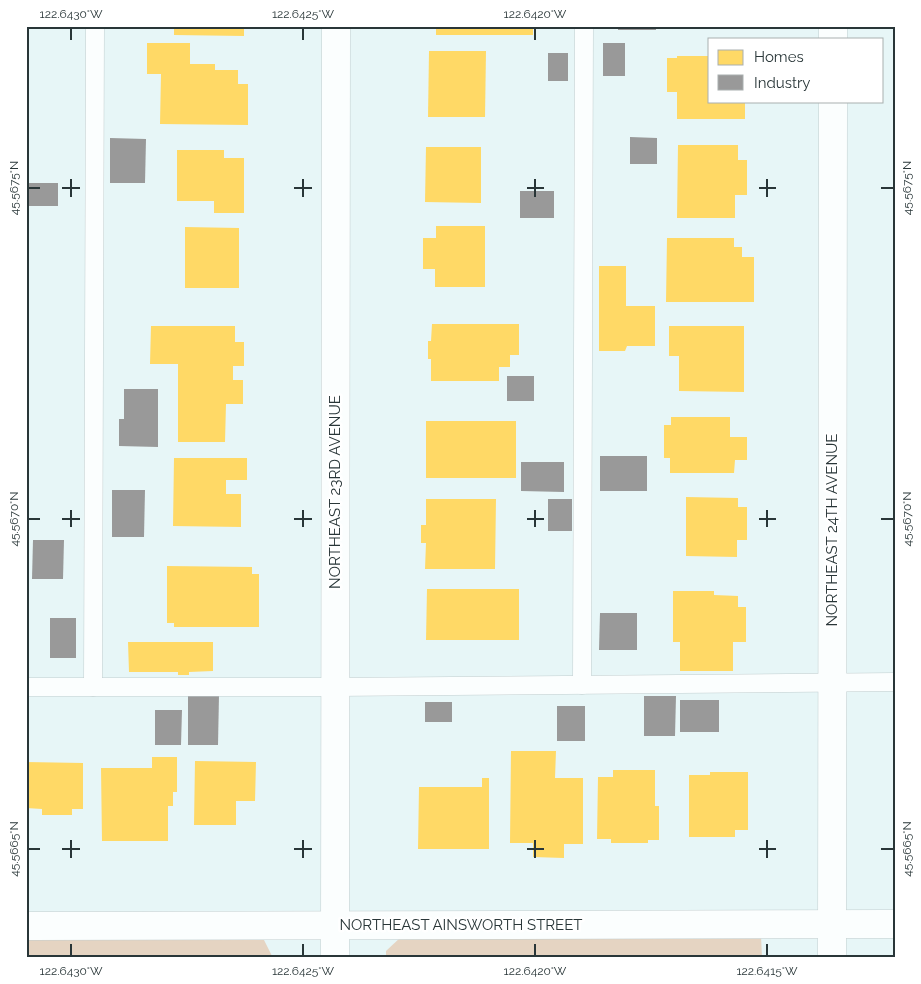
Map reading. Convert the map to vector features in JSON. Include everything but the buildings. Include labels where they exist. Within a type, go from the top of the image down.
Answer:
[{"type":"street","name":"NORTHEAST 23RD AVENUE","points":[[335,958],[336,26]]},
{"type":"street","name":"NORTHEAST 24TH AVENUE","points":[[832,958],[833,102]]},
{"type":"street","name":"NORTHEAST AINSWORTH STREET","points":[[26,926],[895,924]]},
{"type":"lane","points":[[93,687],[95,26]]},
{"type":"lane","points":[[582,685],[584,26]]},
{"type":"lane","points":[[26,687],[334,687],[895,682]]},
{"type":"shaded area","points":[[761,935],[762,958],[386,958],[386,951],[402,936]]},
{"type":"shaded area","points":[[26,940],[264,940],[273,958],[26,958]]}]
